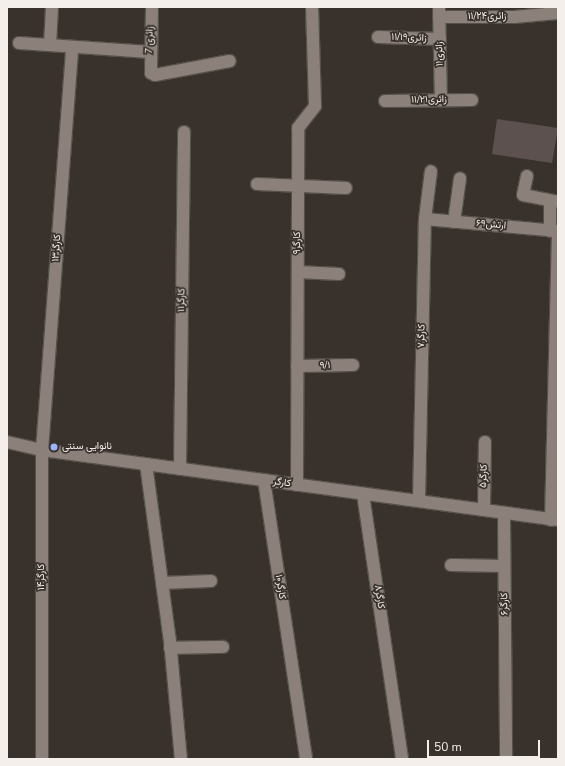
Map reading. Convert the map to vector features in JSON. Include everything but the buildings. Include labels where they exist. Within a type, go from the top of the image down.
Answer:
[{"type":"street","points":[[50,45],[52,7]]},
{"type":"street","name":"زائری 7","points":[[152,7],[150,52],[151,73],[155,75],[230,61]]},
{"type":"street","name":"کارگر۹","points":[[297,485],[298,128],[315,106],[312,7]]},
{"type":"street","name":"زائری۱۱/۲۴","points":[[439,12],[539,11],[558,13]]},
{"type":"street","name":"زائری۱۱","points":[[439,12],[441,100]]},
{"type":"street","name":"زائری۱۱/۱۹","points":[[378,37],[440,39]]},
{"type":"street","points":[[19,43],[150,52]]},
{"type":"street","name":"کارگر۱۳","points":[[42,450],[72,47]]},
{"type":"street","name":"۱۱/۲۱زائری","points":[[386,101],[472,100]]},
{"type":"street","name":"کارگر۱۱","points":[[180,469],[184,132]]},
{"type":"street","name":"کارگر۷","points":[[419,501],[425,219],[431,171]]},
{"type":"street","points":[[527,176],[523,195],[554,201],[555,520]]},
{"type":"street","points":[[454,222],[460,178]]},
{"type":"street","points":[[257,184],[346,188]]},
{"type":"street","name":"ارتش۶۹","points":[[425,219],[555,231]]},
{"type":"street","points":[[298,272],[339,274]]},
{"type":"street","name":"۹/۱","points":[[297,366],[353,365]]},
{"type":"street","name":"کارگر","points":[[7,442],[42,450],[555,520]]},
{"type":"street","name":"کارگر۵","points":[[484,510],[485,442]]},
{"type":"street","name":"کارگر۱۴","points":[[42,450],[42,759]]},
{"type":"street","points":[[146,464],[170,648],[181,759]]},
{"type":"street","name":"کارگر۱۰","points":[[264,480],[306,759]]},
{"type":"street","name":"کارگر۸","points":[[363,494],[395,700],[402,759]]},
{"type":"street","name":"کارگر۶","points":[[504,513],[506,759]]},
{"type":"street","points":[[451,565],[504,566]]},
{"type":"street","points":[[162,582],[211,581]]},
{"type":"street","points":[[170,648],[223,647]]},
{"type":"place","name":"نانوایی سنتی","points":[[54,447]]}]
